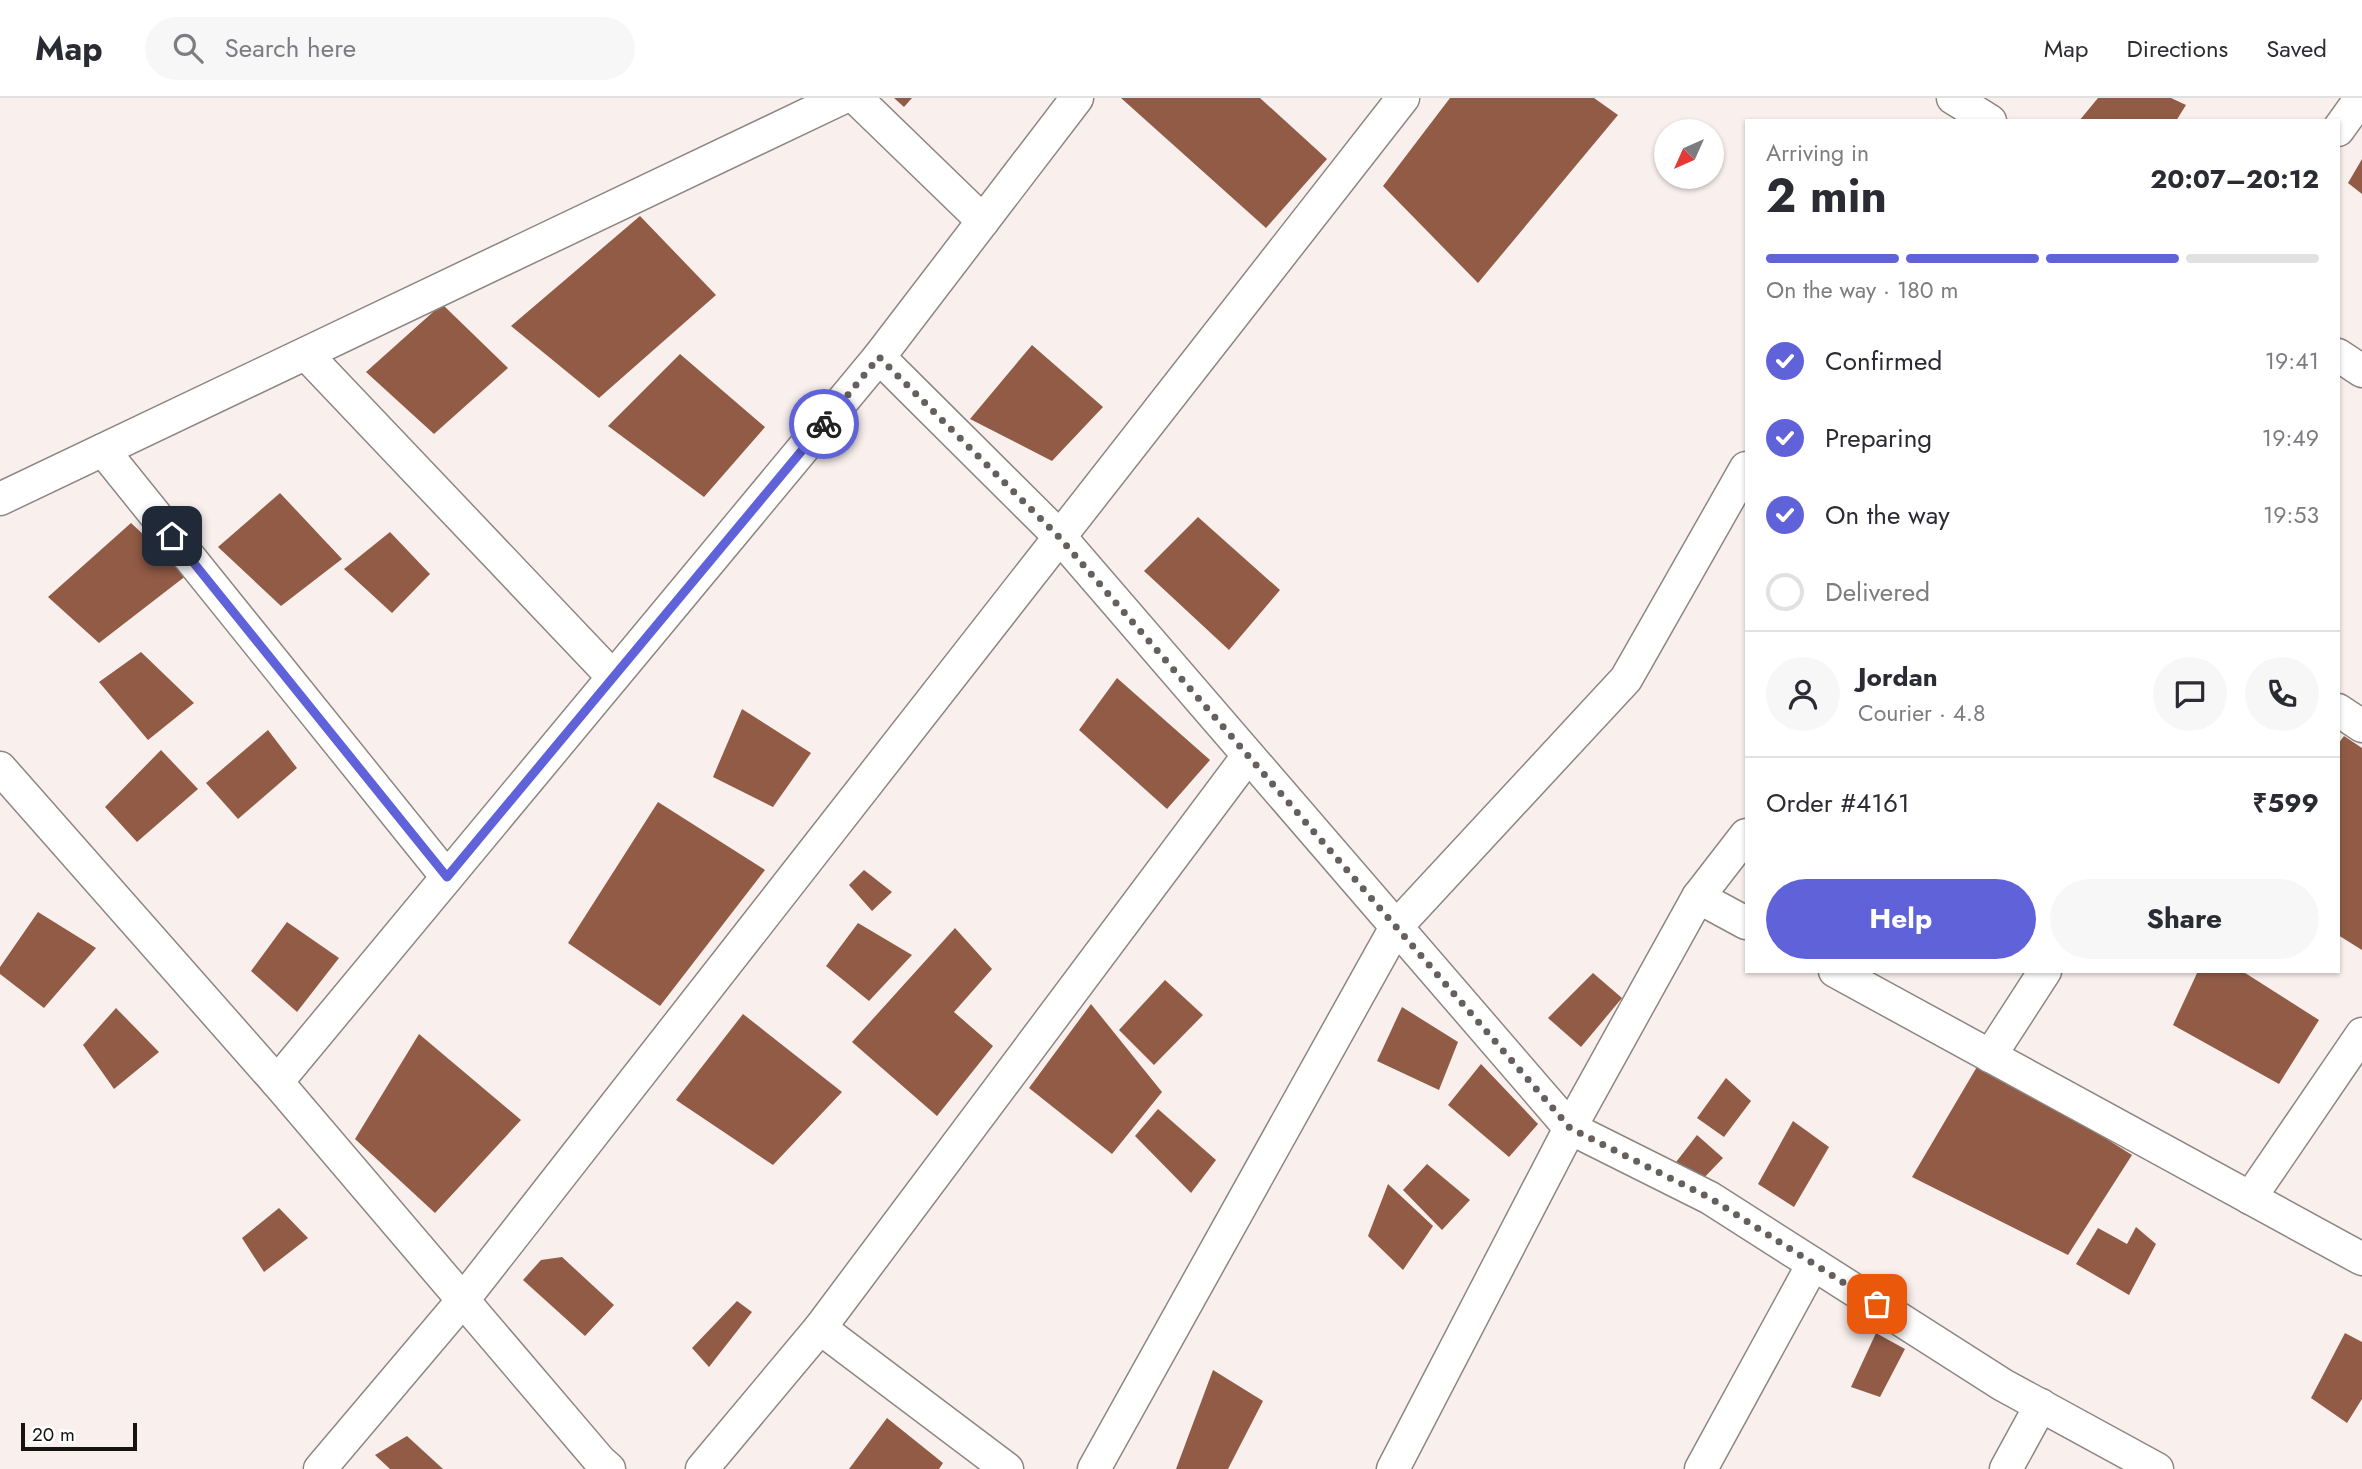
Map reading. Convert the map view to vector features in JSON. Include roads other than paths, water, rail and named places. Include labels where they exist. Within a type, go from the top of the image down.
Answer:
[{"type":"street","points":[[0,499],[842,98]]},
{"type":"street","points":[[856,98],[983,221]]},
{"type":"street","points":[[277,1082],[879,357],[1077,98]]},
{"type":"street","points":[[320,1469],[463,1300],[1403,98]]},
{"type":"street","points":[[2340,127],[2361,98]]},
{"type":"street","points":[[1953,104],[1986,119]]},
{"type":"street","points":[[306,354],[613,677]]},
{"type":"street","points":[[2340,356],[2362,371]]},
{"type":"street","points":[[879,357],[1059,537],[1570,1128],[1710,1198],[2003,1385],[2157,1469]]},
{"type":"street","points":[[103,450],[447,877]]},
{"type":"street","points":[[1094,1469],[1395,927],[1626,679],[1745,470]]},
{"type":"street","points":[[2340,711],[2362,726]]},
{"type":"street","points":[[702,1469],[820,1328],[1248,756]]},
{"type":"street","points":[[0,768],[277,1082],[609,1469]]},
{"type":"street","points":[[1393,1469],[1570,1128],[1698,897],[1745,836]]},
{"type":"street","points":[[1698,897],[1745,922]]},
{"type":"street","points":[[1839,973],[2362,1259]]},
{"type":"street","points":[[1990,1056],[2044,973]]},
{"type":"street","points":[[2250,1198],[2362,1034]]},
{"type":"street","points":[[1701,1469],[1813,1264]]},
{"type":"street","points":[[820,1328],[1007,1469]]},
{"type":"street","points":[[2006,1469],[2041,1405]]}]
